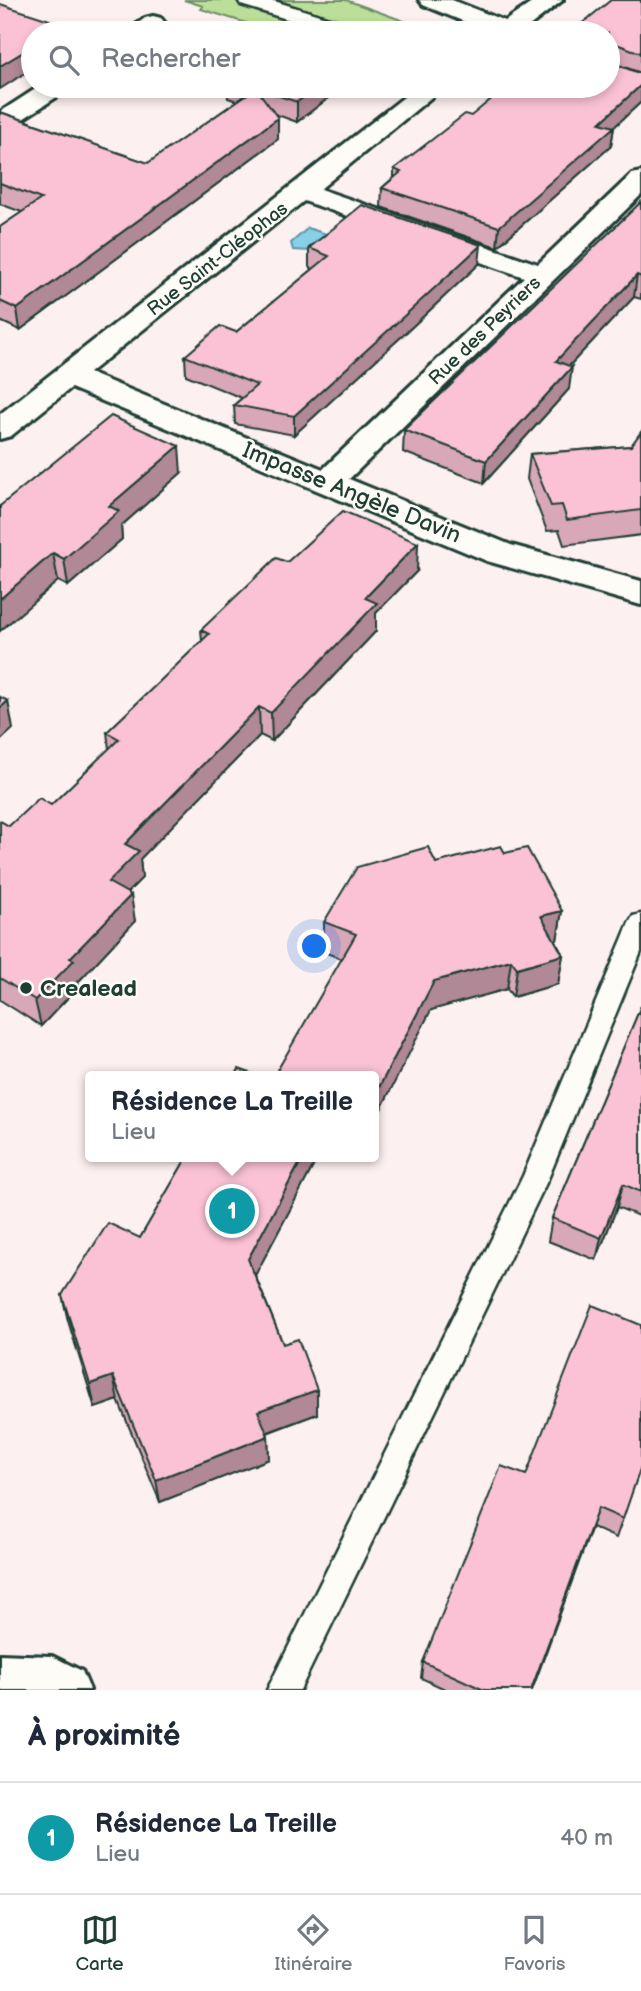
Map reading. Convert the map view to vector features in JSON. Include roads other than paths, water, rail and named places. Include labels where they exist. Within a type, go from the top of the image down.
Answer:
[{"type":"street","points":[[249,0],[315,21]]},
{"type":"street","points":[[431,0],[482,21]]},
{"type":"street","points":[[523,21],[551,0]]},
{"type":"street","points":[[0,123],[39,98]]},
{"type":"street","name":"Rue Saint-Cléophas","points":[[7,415],[69,376],[418,98]]},
{"type":"street","name":"Rue des Peyriers","points":[[328,482],[641,180]]},
{"type":"street","points":[[301,191],[541,274]]},
{"type":"street","name":"Impasse Angèle Davin","points":[[69,376],[499,553],[641,593]]},
{"type":"street","points":[[0,1681],[52,1683],[63,1690]]},
{"type":"lane","points":[[283,1690],[535,1179],[641,923]]},
{"type":"water","points":[[308,228],[329,235],[311,251],[293,250],[291,243]]},
{"type":"place","name":"Crealead","points":[[26,988]]},
{"type":"place","name":"Résidence La Treille","points":[[232,1211]]}]
